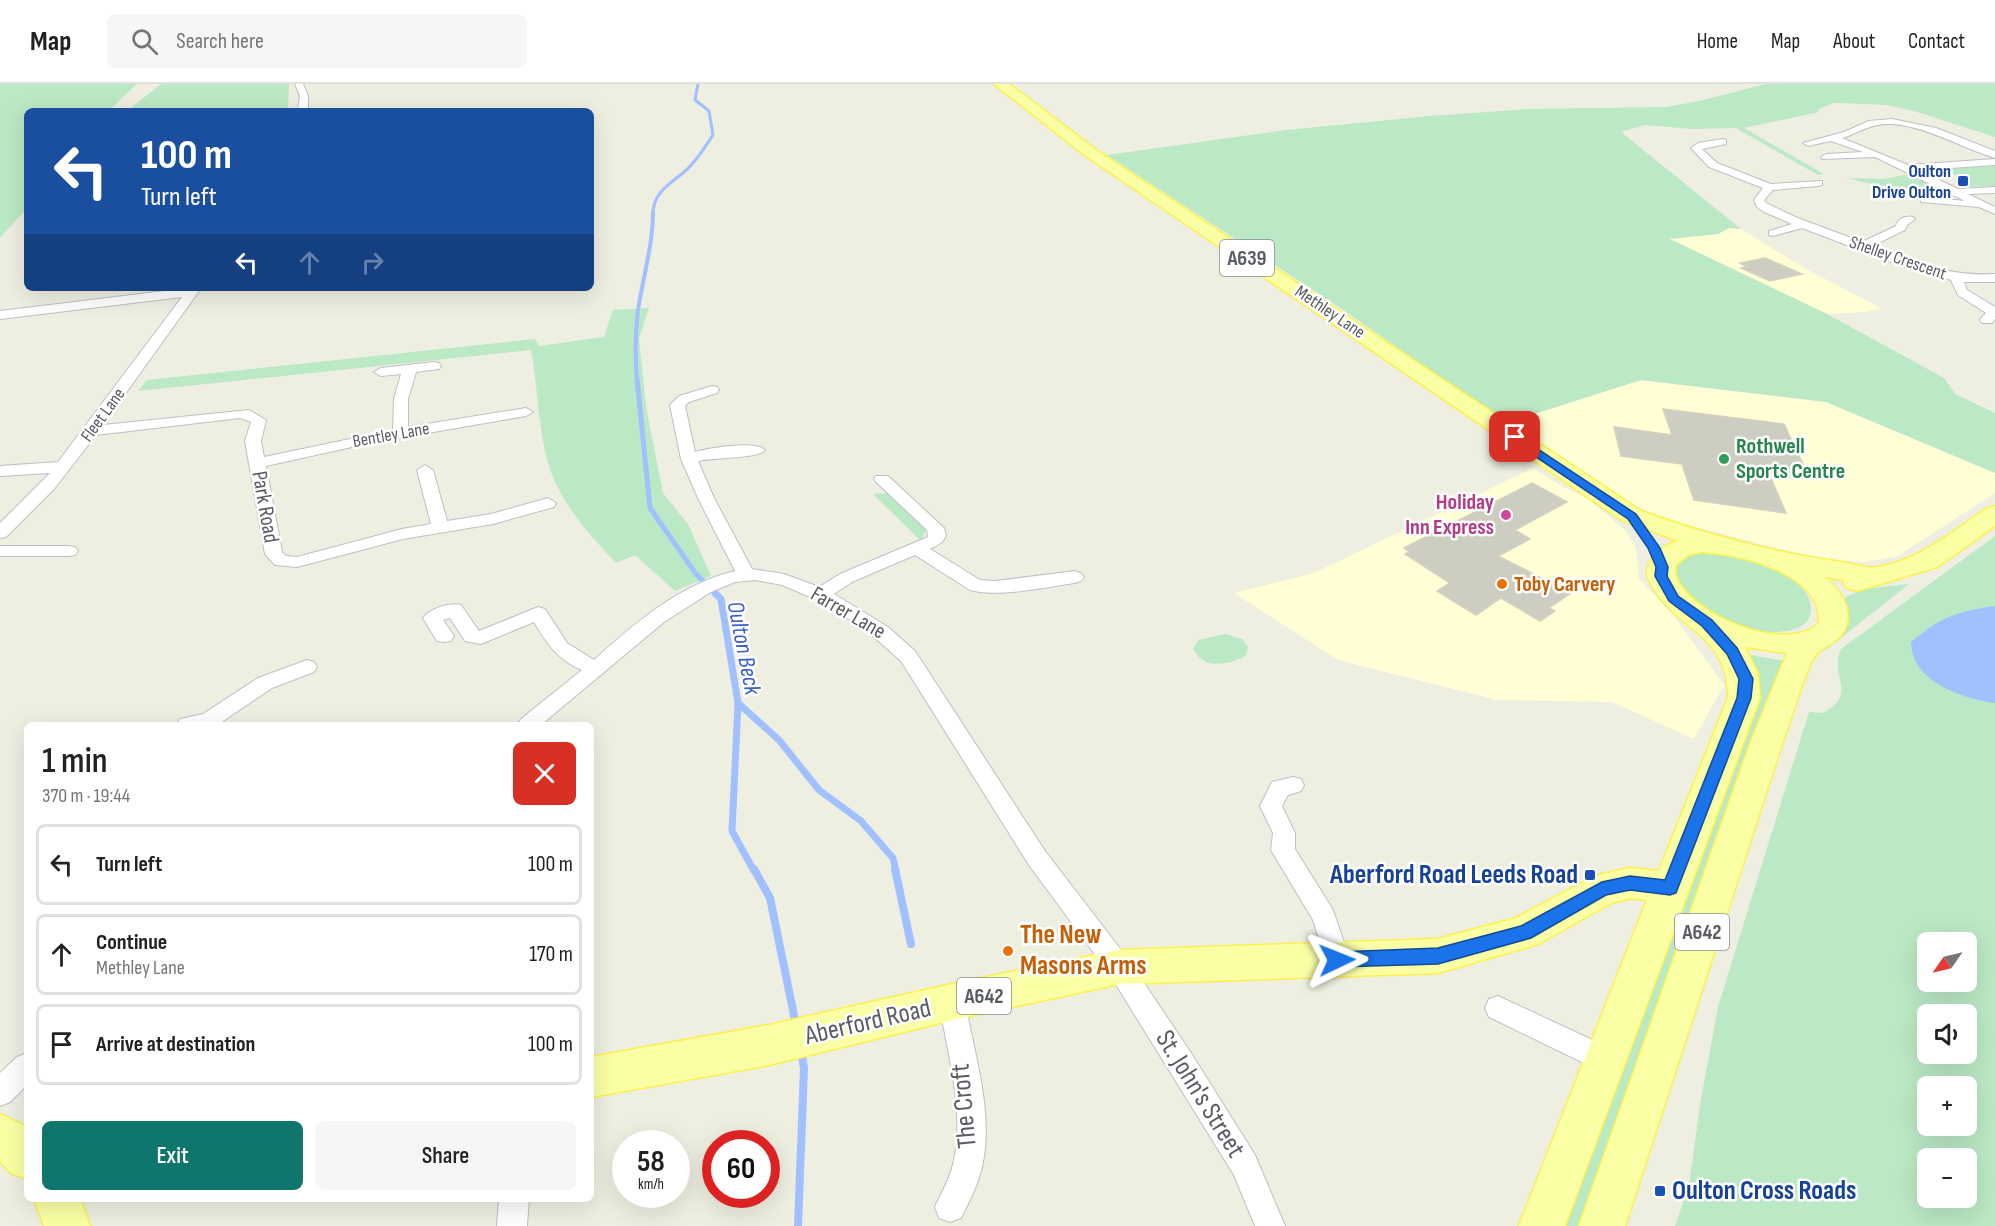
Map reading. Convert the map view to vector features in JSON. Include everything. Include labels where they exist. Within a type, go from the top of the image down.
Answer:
[{"type":"main road","name":"Methley Lane","points":[[1001,84],[1091,153],[1632,516],[1679,533],[1726,545]]},
{"type":"main road","points":[[1771,557],[1798,570],[1814,582],[1829,599],[1851,584],[1926,561],[1995,514]]},
{"type":"main road","name":"Methley Lane","points":[[1632,516],[1654,548],[1662,567]]},
{"type":"main road","points":[[1662,567],[1663,562],[1679,549],[1701,544],[1726,545],[1820,568],[1876,576]]},
{"type":"main road","name":"A642","points":[[1542,1226],[1744,698],[1746,679],[1733,652],[1707,623],[1673,598],[1661,576],[1662,567]]},
{"type":"main road","name":"A642","points":[[1707,623],[1753,640],[1795,644],[1809,642],[1818,639],[1832,628],[1835,615],[1829,599]]},
{"type":"main road","name":"A642","points":[[1602,1226],[1767,741],[1797,662],[1809,642]]},
{"type":"main road","name":"Aberford Road","points":[[594,1076],[769,1045],[952,1002],[1119,967],[1438,956],[1525,932],[1602,890],[1630,883],[1670,888]]},
{"type":"main road","points":[[0,1136],[24,1153]]},
{"type":"main road","points":[[58,1202],[67,1226]]},
{"type":"street","points":[[299,84],[304,96],[303,108]]},
{"type":"street","points":[[1808,143],[1833,138],[1872,123],[1900,123],[1933,130],[1995,155]]},
{"type":"street","points":[[1833,138],[1878,154],[1990,208]]},
{"type":"street","points":[[1683,143],[1696,147],[1723,142]]},
{"type":"street","points":[[1696,147],[1702,156],[1713,165],[1770,187],[1818,183]]},
{"type":"street","points":[[1851,166],[1830,157],[1878,154]]},
{"type":"street","points":[[1907,168],[1995,162]]},
{"type":"street","name":"Shelley Crescent","points":[[1770,187],[1760,196],[1761,205],[1803,224],[1908,264],[1956,278],[1981,280],[1995,278]]},
{"type":"street","points":[[1957,191],[1995,190]]},
{"type":"street","points":[[1925,200],[1990,208]]},
{"type":"street","points":[[1862,246],[1901,228],[1901,221]]},
{"type":"street","points":[[1773,232],[1803,224]]},
{"type":"street","points":[[1956,278],[1962,292],[1991,314]]},
{"type":"street","points":[[0,315],[186,291]]},
{"type":"street","name":"Fleet Lane","points":[[0,533],[48,486],[193,291]]},
{"type":"street","points":[[381,372],[435,366]]},
{"type":"street","points":[[399,432],[402,399],[410,368]]},
{"type":"street","points":[[712,390],[684,399],[677,405],[689,459],[706,498],[746,574]]},
{"type":"street","name":"Bentley Lane","points":[[257,463],[399,432],[526,412]]},
{"type":"street","name":"Park Road","points":[[91,431],[249,414],[259,420],[253,441],[274,554],[281,561],[307,560],[382,538],[493,519],[548,503]]},
{"type":"street","points":[[689,459],[710,453],[757,450]]},
{"type":"street","points":[[0,471],[62,467]]},
{"type":"street","points":[[425,470],[440,527]]},
{"type":"street","points":[[821,594],[846,578],[935,540],[935,528],[882,479]]},
{"type":"street","points":[[918,549],[976,586],[995,587],[1075,577]]},
{"type":"street","points":[[0,551],[69,551]]},
{"type":"street","name":"Farrer Lane","points":[[531,722],[557,703],[650,622],[694,594],[723,580],[746,574],[775,577],[821,594],[882,630],[908,656],[1037,858],[1119,967]]},
{"type":"street","points":[[444,636],[432,618],[454,609],[472,636],[481,638],[538,613],[559,648],[572,659],[596,668]]},
{"type":"street","points":[[205,722],[265,683],[307,667]]},
{"type":"street","points":[[1293,785],[1280,788],[1271,806],[1284,833],[1283,850],[1324,916],[1337,960]]},
{"type":"street","name":"St. John's Street","points":[[1119,967],[1245,1165],[1270,1226]]},
{"type":"street","name":"The Croft","points":[[950,1207],[959,1190],[969,1159],[970,1122],[952,1002]]},
{"type":"street","points":[[1498,1008],[1604,1059]]},
{"type":"street","points":[[0,1092],[24,1069]]},
{"type":"street","points":[[512,1226],[514,1202]]},
{"type":"shaded area","points":[[0,84],[137,84],[111,108],[24,108],[24,211],[0,238]]},
{"type":"shaded area","points":[[161,84],[289,84],[288,108],[131,108]]},
{"type":"shaded area","points":[[1766,84],[1995,84],[1995,137],[1914,111],[1886,105],[1840,103],[1817,110],[1819,112],[1744,128],[1824,174],[1818,175],[1736,128],[1692,129],[1645,125],[1621,132],[1741,229],[1729,228],[1718,234],[1670,239],[1827,314],[1944,378],[1955,394],[1995,413],[1995,473],[1826,402],[1641,380],[1506,423],[1342,309],[1107,155],[1287,130],[1430,116],[1529,109],[1666,107]]},
{"type":"shaded area","points":[[1995,166],[1995,186],[1962,187],[1958,185],[1965,180],[1944,169]]},
{"type":"shaded area","points":[[1913,173],[1941,186],[1919,190],[1907,189],[1847,178],[1884,179]]},
{"type":"shaded area","points":[[1729,228],[1741,229],[1806,269],[1881,308],[1866,312],[1827,314],[1668,239],[1717,234]]},
{"type":"shaded area","points":[[649,308],[639,338],[646,407],[663,493],[688,524],[711,576],[675,591],[635,555],[616,563],[583,525],[564,498],[549,467],[545,451],[531,350],[138,391],[147,380],[535,339],[539,346],[604,337],[613,310]]},
{"type":"shaded area","points":[[1641,380],[1826,402],[1995,473],[1995,493],[1898,556],[1865,562],[1823,560],[1672,521],[1649,512],[1618,497],[1506,423]]},
{"type":"shaded area","points":[[1533,468],[1561,486],[1587,498],[1626,531],[1636,548],[1639,579],[1674,616],[1724,685],[1694,739],[1612,702],[1496,700],[1338,660],[1234,593],[1314,573]]},
{"type":"shaded area","points":[[888,493],[926,530],[921,541],[873,494]]},
{"type":"shaded area","points":[[1995,536],[1995,1226],[1675,1226],[1689,1186],[1700,1105],[1718,1007],[1809,712],[1823,713],[1834,706],[1840,698],[1842,691],[1838,659],[1841,649]]},
{"type":"shaded area","points":[[1705,552],[1734,556],[1769,567],[1785,575],[1799,585],[1808,596],[1811,610],[1808,620],[1800,627],[1788,631],[1761,631],[1726,623],[1708,612],[1680,593],[1673,568],[1684,557]]},
{"type":"shaded area","points":[[1909,584],[1823,652],[1828,645],[1846,597],[1864,589]]},
{"type":"shaded area","points":[[1225,634],[1242,639],[1248,647],[1246,655],[1231,662],[1213,664],[1201,659],[1193,649],[1198,640]]},
{"type":"shaded area","points":[[1744,654],[1785,661],[1771,689],[1715,838],[1580,1226],[1562,1226]]},
{"type":"water","points":[[1995,606],[1995,703],[1955,692],[1929,678],[1913,656],[1911,642],[1950,616]]},
{"type":"building","points":[[1765,258],[1802,274],[1770,281],[1741,268],[1747,267],[1740,263]]},
{"type":"building","name":"Rothwell Sports Centre","points":[[1663,409],[1784,424],[1803,464],[1793,463],[1800,478],[1769,474],[1786,513],[1694,500],[1682,464],[1621,456],[1614,427],[1672,435]]},
{"type":"building","points":[[1532,483],[1567,502],[1515,530],[1530,539],[1498,556],[1571,593],[1549,608],[1555,611],[1540,621],[1501,598],[1476,615],[1437,591],[1450,583],[1405,554],[1409,552],[1404,548]]},
{"type":"waterway","name":"Oulton Beck","points":[[653,214],[657,197],[693,163],[713,135],[709,111],[695,100],[698,84]]},
{"type":"waterway","name":"Oulton Beck","points":[[637,380],[637,319],[650,249],[653,214]]},
{"type":"waterway","name":"Oulton Beck","points":[[637,379],[650,508],[696,574],[721,599],[738,703]]},
{"type":"waterway","points":[[738,703],[779,740],[819,790],[861,821],[893,858],[896,871]]},
{"type":"waterway","name":"Oulton Beck","points":[[738,703],[732,831],[754,871]]},
{"type":"waterway","name":"Oulton Beck","points":[[754,869],[770,898],[796,1025]]},
{"type":"waterway","points":[[895,869],[911,944]]},
{"type":"waterway","name":"Oulton Beck","points":[[798,1226],[804,1068],[801,1050]]},
{"type":"place","name":"Oulton Drive Oulton","points":[[1963,181]]},
{"type":"place","name":"Rothwell Sports Centre","points":[[1724,459]]},
{"type":"place","name":"Holiday Inn Express","points":[[1506,515]]},
{"type":"place","name":"Toby Carvery","points":[[1502,584]]},
{"type":"place","name":"Aberford Road Leeds Road","points":[[1590,875]]},
{"type":"place","name":"The New Masons Arms","points":[[1008,951]]},
{"type":"place","name":"Oulton Cross Roads","points":[[1660,1191]]},
{"type":"route","points":[[1337,960],[1438,956],[1525,932],[1602,890],[1630,883],[1670,888],[1744,698],[1746,679],[1733,652],[1707,623],[1686,610],[1673,598],[1661,576],[1662,567],[1654,548],[1632,516],[1515,437]]}]
